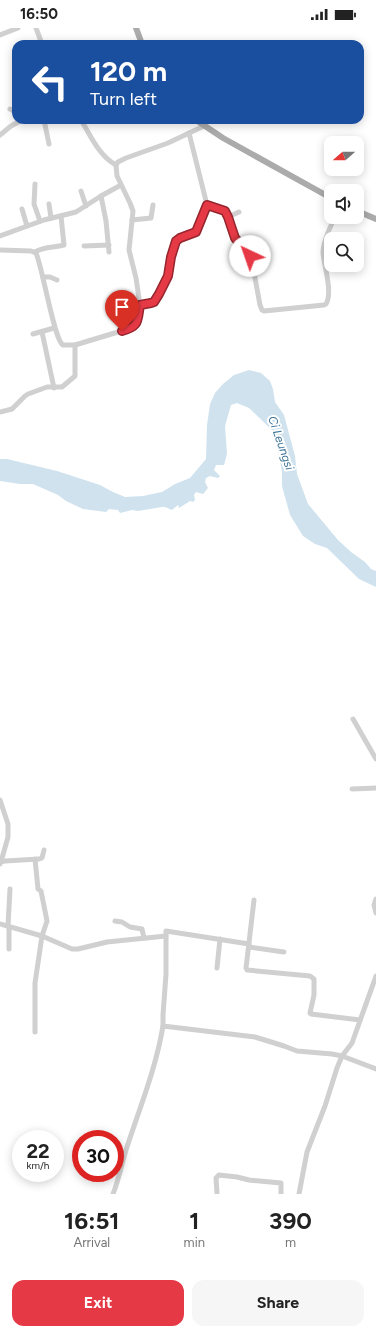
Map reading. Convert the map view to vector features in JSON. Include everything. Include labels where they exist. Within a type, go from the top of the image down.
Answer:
[{"type":"main road","points":[[136,28],[140,40]]},
{"type":"main road","points":[[201,124],[223,138],[324,194]]},
{"type":"main road","points":[[364,214],[376,219]]},
{"type":"street","points":[[0,35],[18,28]]},
{"type":"street","points":[[36,28],[40,40]]},
{"type":"street","points":[[0,134],[14,124]]},
{"type":"street","points":[[45,124],[49,144]]},
{"type":"street","points":[[83,124],[103,156],[116,165]]},
{"type":"street","points":[[35,252],[43,277],[54,328],[61,345],[75,345],[134,326],[137,322],[140,304],[136,278],[129,250],[132,207],[116,176],[116,165],[126,158],[168,143],[204,126]]},
{"type":"street","points":[[127,294],[130,301],[140,304],[154,302],[168,276],[175,243],[180,238],[196,232],[207,205],[189,133]]},
{"type":"street","points":[[34,184],[34,204],[40,221]]},
{"type":"street","points":[[0,236],[40,221],[76,212],[121,185]]},
{"type":"street","points":[[81,190],[86,206]]},
{"type":"street","points":[[101,196],[109,252]]},
{"type":"street","points":[[49,204],[51,218]]},
{"type":"street","points":[[132,220],[150,218],[153,205]]},
{"type":"street","points":[[207,205],[225,211],[235,238],[250,256],[260,305],[264,311],[326,304],[328,296],[327,271],[323,253],[326,238],[332,224]]},
{"type":"street","points":[[22,209],[27,226]]},
{"type":"street","points":[[228,217],[239,212]]},
{"type":"street","points":[[0,250],[6,249],[35,252],[49,246],[62,246],[65,244],[61,216]]},
{"type":"street","points":[[84,246],[109,245]]},
{"type":"street","points":[[43,277],[57,280]]},
{"type":"street","points":[[33,334],[54,328]]},
{"type":"street","points":[[42,332],[54,388]]},
{"type":"street","points":[[0,412],[12,409],[28,394],[47,388],[62,387],[75,376],[75,345]]},
{"type":"street","points":[[353,719],[376,759]]},
{"type":"street","points":[[352,789],[376,788]]},
{"type":"street","points":[[0,800],[8,824],[8,837],[0,862],[42,858],[44,850]]},
{"type":"street","points":[[35,859],[38,889],[41,891],[47,918],[42,936],[35,983],[35,1032]]},
{"type":"street","points":[[9,949],[8,926],[10,889]]},
{"type":"street","points":[[376,899],[374,905],[376,914]]},
{"type":"street","points":[[254,900],[247,970],[310,976],[313,978],[314,995],[311,1014],[360,1020]]},
{"type":"street","points":[[115,921],[122,922],[130,927],[142,929],[144,938]]},
{"type":"street","points":[[0,924],[42,936],[72,949],[107,942],[166,936]]},
{"type":"street","points":[[113,1194],[126,1148],[156,1060],[163,1026],[166,974],[166,931],[220,939],[284,952]]},
{"type":"street","points":[[217,968],[220,939]]},
{"type":"street","points":[[299,1194],[307,1152],[342,1056],[352,1043],[376,976]]},
{"type":"street","points":[[163,1026],[255,1037],[297,1051],[342,1056],[376,1069]]},
{"type":"street","points":[[217,1193],[216,1178],[219,1175],[281,1183],[281,1194]]},
{"type":"water","name":"Ci Leungsi","points":[[249,370],[261,373],[270,381],[275,402],[284,415],[295,456],[297,474],[308,504],[338,540],[365,562],[371,569],[376,571],[376,587],[359,579],[327,548],[315,544],[303,536],[290,515],[282,486],[282,472],[275,433],[249,408],[237,403],[231,405],[225,426],[227,454],[224,465],[216,465],[214,470],[220,476],[218,478],[210,476],[206,478],[205,482],[208,488],[203,494],[196,492],[194,495],[195,500],[193,502],[190,501],[179,508],[178,505],[172,510],[162,507],[138,511],[132,510],[120,513],[118,510],[109,509],[106,512],[83,509],[66,501],[58,495],[33,484],[0,481],[0,459],[7,459],[57,471],[100,485],[125,497],[143,496],[162,492],[175,484],[190,478],[206,459],[207,425],[210,404],[215,393],[234,375]]},
{"type":"route","points":[[122,331],[134,326],[137,322],[140,305],[154,302],[168,276],[175,243],[180,238],[195,234],[207,205],[225,211],[237,242],[249,253],[250,256]]}]
